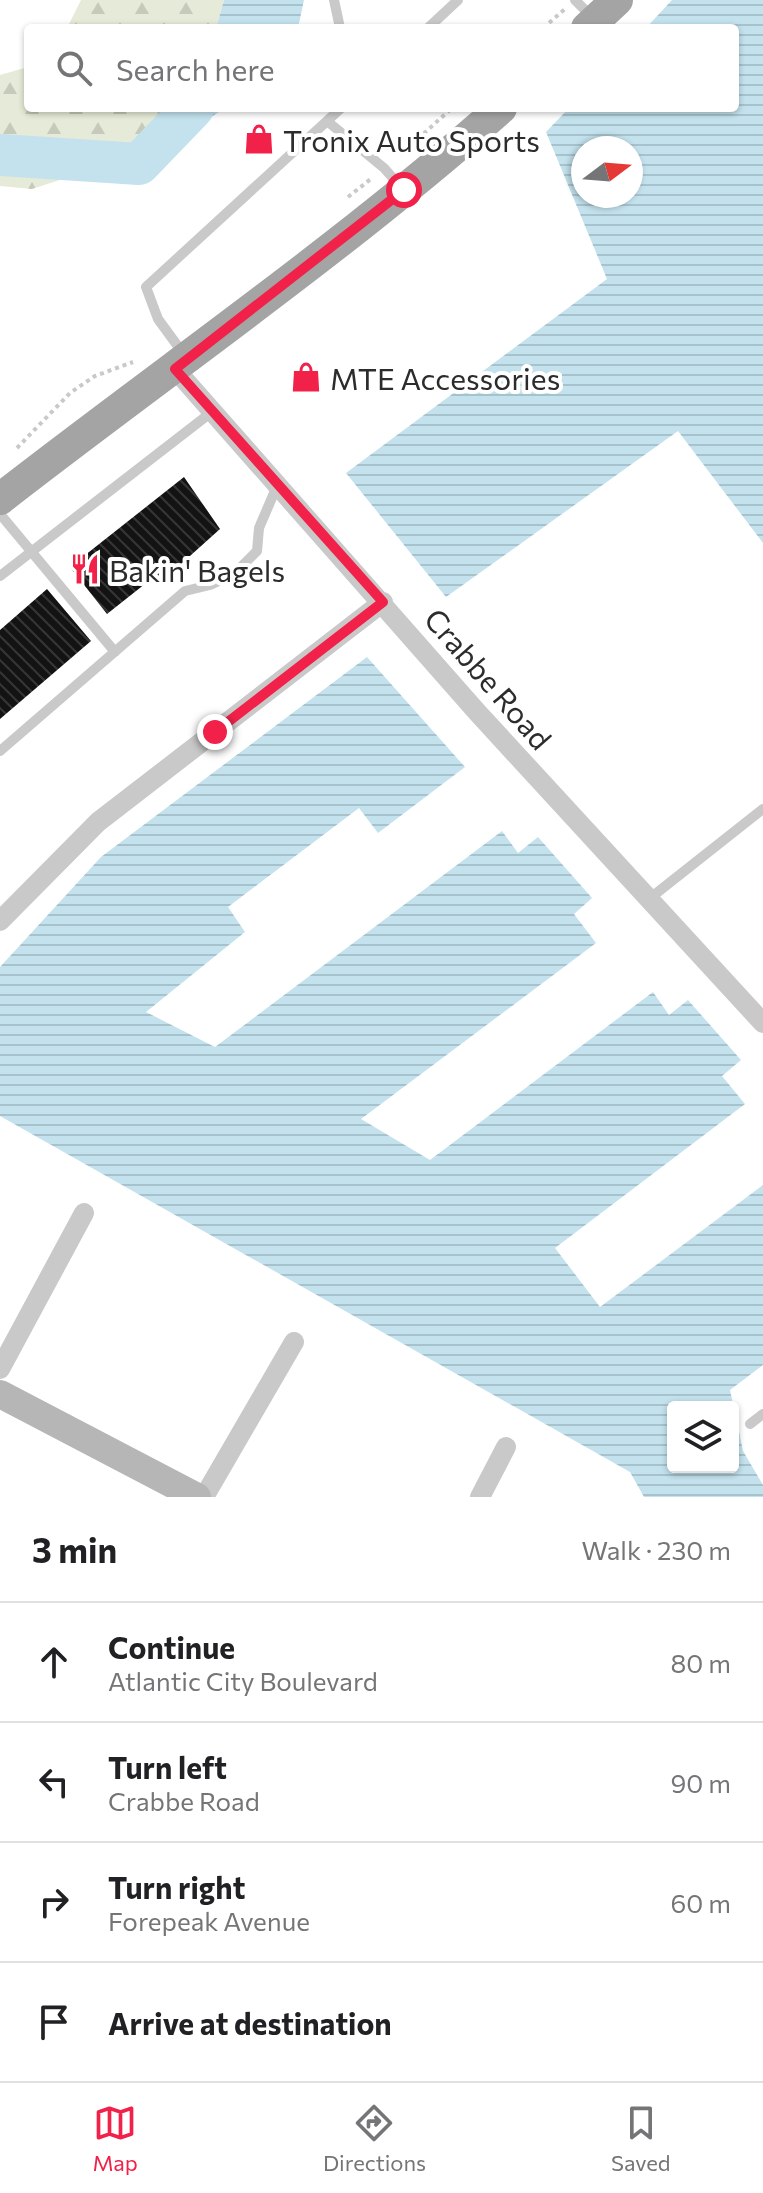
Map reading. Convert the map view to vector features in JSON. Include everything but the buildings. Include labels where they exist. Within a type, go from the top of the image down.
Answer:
[{"type":"main road","points":[[2,498],[181,364],[394,179],[495,112]]},
{"type":"street","name":"Crabbe Road","points":[[181,364],[214,410],[477,712],[763,1023]]},
{"type":"street","points":[[0,921],[98,822],[383,602]]},
{"type":"street","points":[[0,1369],[84,1213]]},
{"type":"street","points":[[204,1497],[294,1342]]},
{"type":"street","points":[[0,1394],[197,1497]]},
{"type":"street","points":[[480,1497],[506,1447]]},
{"type":"lane","points":[[334,0],[339,24]]},
{"type":"lane","points":[[432,24],[458,0]]},
{"type":"lane","points":[[181,364],[146,287],[337,112]]},
{"type":"lane","points":[[327,121],[394,179]]},
{"type":"lane","points":[[0,576],[214,410]]},
{"type":"lane","points":[[0,751],[185,591],[210,585],[234,574],[257,551],[259,528],[278,484]]},
{"type":"lane","points":[[2,498],[31,551],[115,652]]},
{"type":"lane","points":[[649,899],[763,809]]},
{"type":"lane","points":[[750,1424],[763,1414]]},
{"type":"path","points":[[556,24],[594,12]]},
{"type":"path","points":[[336,206],[394,179],[449,112]]},
{"type":"path","points":[[14,451],[33,436],[70,393],[95,376],[137,359]]},
{"type":"green space","points":[[81,0],[224,0],[217,24],[69,24]]},
{"type":"green space","points":[[24,68],[24,112],[170,112],[121,160],[32,189],[0,186],[0,75]]},
{"type":"water","points":[[224,0],[304,0],[299,24],[217,24]]},
{"type":"water","points":[[672,0],[763,0],[763,543],[678,431],[446,597],[346,473],[607,279],[578,208],[643,208],[643,136],[571,136],[571,192],[546,132],[565,112],[739,112],[739,24],[650,24]]},
{"type":"water","points":[[178,112],[219,112],[139,164]]},
{"type":"water","points":[[367,657],[465,767],[378,833],[359,808],[228,907],[245,932],[146,1012],[215,1047],[502,831],[518,853],[538,837],[592,898],[574,914],[596,943],[361,1119],[430,1160],[653,992],[669,1015],[688,1000],[741,1060],[722,1076],[745,1104],[555,1248],[600,1307],[763,1185],[763,1365],[730,1390],[732,1401],[667,1401],[667,1473],[739,1473],[739,1432],[743,1451],[763,1485],[763,1497],[644,1497],[630,1472],[0,1116],[0,967],[101,857]]},
{"type":"waterway","points":[[0,155],[139,164],[189,112]]},
{"type":"place","name":"Tronix Auto Sports","points":[[259,139]]},
{"type":"place","name":"MTE Accessories","points":[[306,377]]},
{"type":"place","name":"Bakin' Bagels","points":[[85,569]]},
{"type":"route","points":[[215,732],[383,602],[175,369],[404,190]]}]
